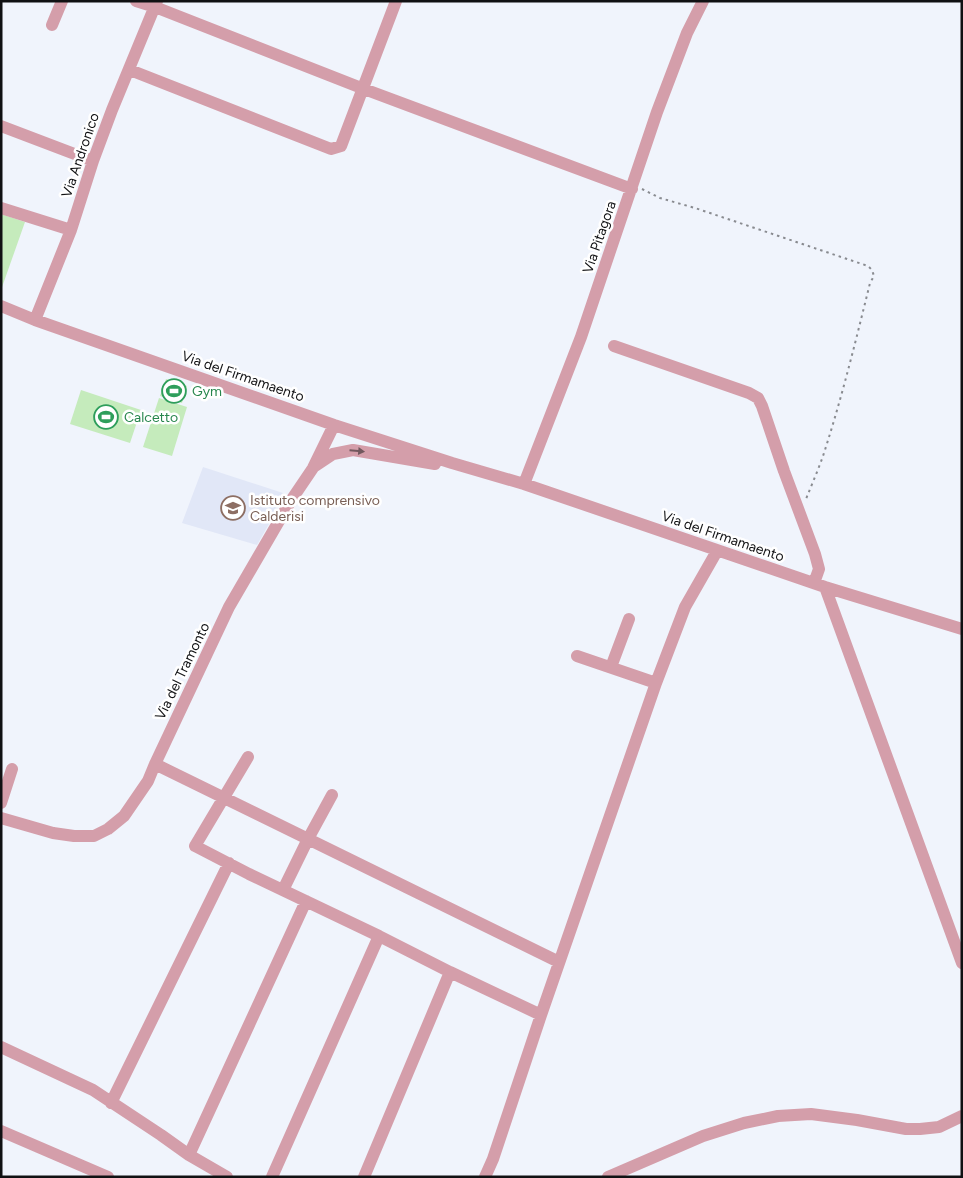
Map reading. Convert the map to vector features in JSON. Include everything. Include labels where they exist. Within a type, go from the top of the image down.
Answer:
[{"type":"street","points":[[52,26],[62,1]]},
{"type":"street","points":[[136,1],[156,4],[364,89],[632,187]]},
{"type":"street","points":[[130,70],[331,149],[341,146],[396,1]]},
{"type":"street","name":"Via Pitagora","points":[[524,484],[581,337],[657,112],[688,33],[703,1]]},
{"type":"street","name":"Via Andronico","points":[[35,320],[72,230],[92,161],[156,4]]},
{"type":"street","points":[[1,126],[92,161]]},
{"type":"street","points":[[1,208],[72,230]]},
{"type":"street","name":"Via del Firmamaento","points":[[1,306],[35,320],[334,425],[524,484],[820,585],[962,629]]},
{"type":"street","points":[[614,346],[749,393],[758,398],[815,554],[819,569],[820,585],[962,963]]},
{"type":"street","name":"Via del Tramonto","points":[[1,818],[53,833],[94,836],[108,829],[124,816],[148,781],[229,607],[290,502],[313,468],[334,425]]},
{"type":"street","name":"Via del Firmamaento","points":[[313,468],[333,454],[353,450],[476,470]]},
{"type":"street","points":[[485,1177],[493,1159],[656,683],[685,607],[718,550]]},
{"type":"street","points":[[611,667],[629,619]]},
{"type":"street","points":[[577,656],[656,683]]},
{"type":"street","points":[[248,757],[195,846],[541,1015]]},
{"type":"street","points":[[155,764],[559,962]]},
{"type":"street","points":[[1,803],[12,769]]},
{"type":"street","points":[[283,890],[332,796]]},
{"type":"street","points":[[112,1103],[230,863]]},
{"type":"street","points":[[188,1155],[306,901]]},
{"type":"street","points":[[272,1177],[378,936]]},
{"type":"street","points":[[364,1177],[450,972]]},
{"type":"street","points":[[1,1047],[93,1090],[188,1155],[227,1177]]},
{"type":"street","points":[[608,1177],[703,1136],[744,1123],[778,1116],[811,1114],[906,1129],[939,1127],[962,1116]]},
{"type":"street","points":[[1,1132],[108,1177]]},
{"type":"path","points":[[632,187],[660,198],[868,266],[872,270],[874,276],[870,283],[848,370],[828,437],[803,507],[799,512]]},
{"type":"shaded area","name":"Istituto comprensivo Calderisi","points":[[203,467],[286,494],[257,545],[182,523]]},
{"type":"green space","points":[[1,214],[25,222],[1,290]]},
{"type":"green space","name":"Gym","points":[[166,379],[187,386],[182,403],[160,396]]},
{"type":"green space","name":"Calcetto","points":[[81,390],[141,410],[130,443],[70,424]]},
{"type":"green space","points":[[159,398],[187,407],[172,456],[143,447]]},
{"type":"place","name":"Gym","points":[[174,391]]},
{"type":"place","name":"Calcetto","points":[[106,417]]},
{"type":"place","name":"Istituto comprensivo Calderisi","points":[[233,508]]}]
